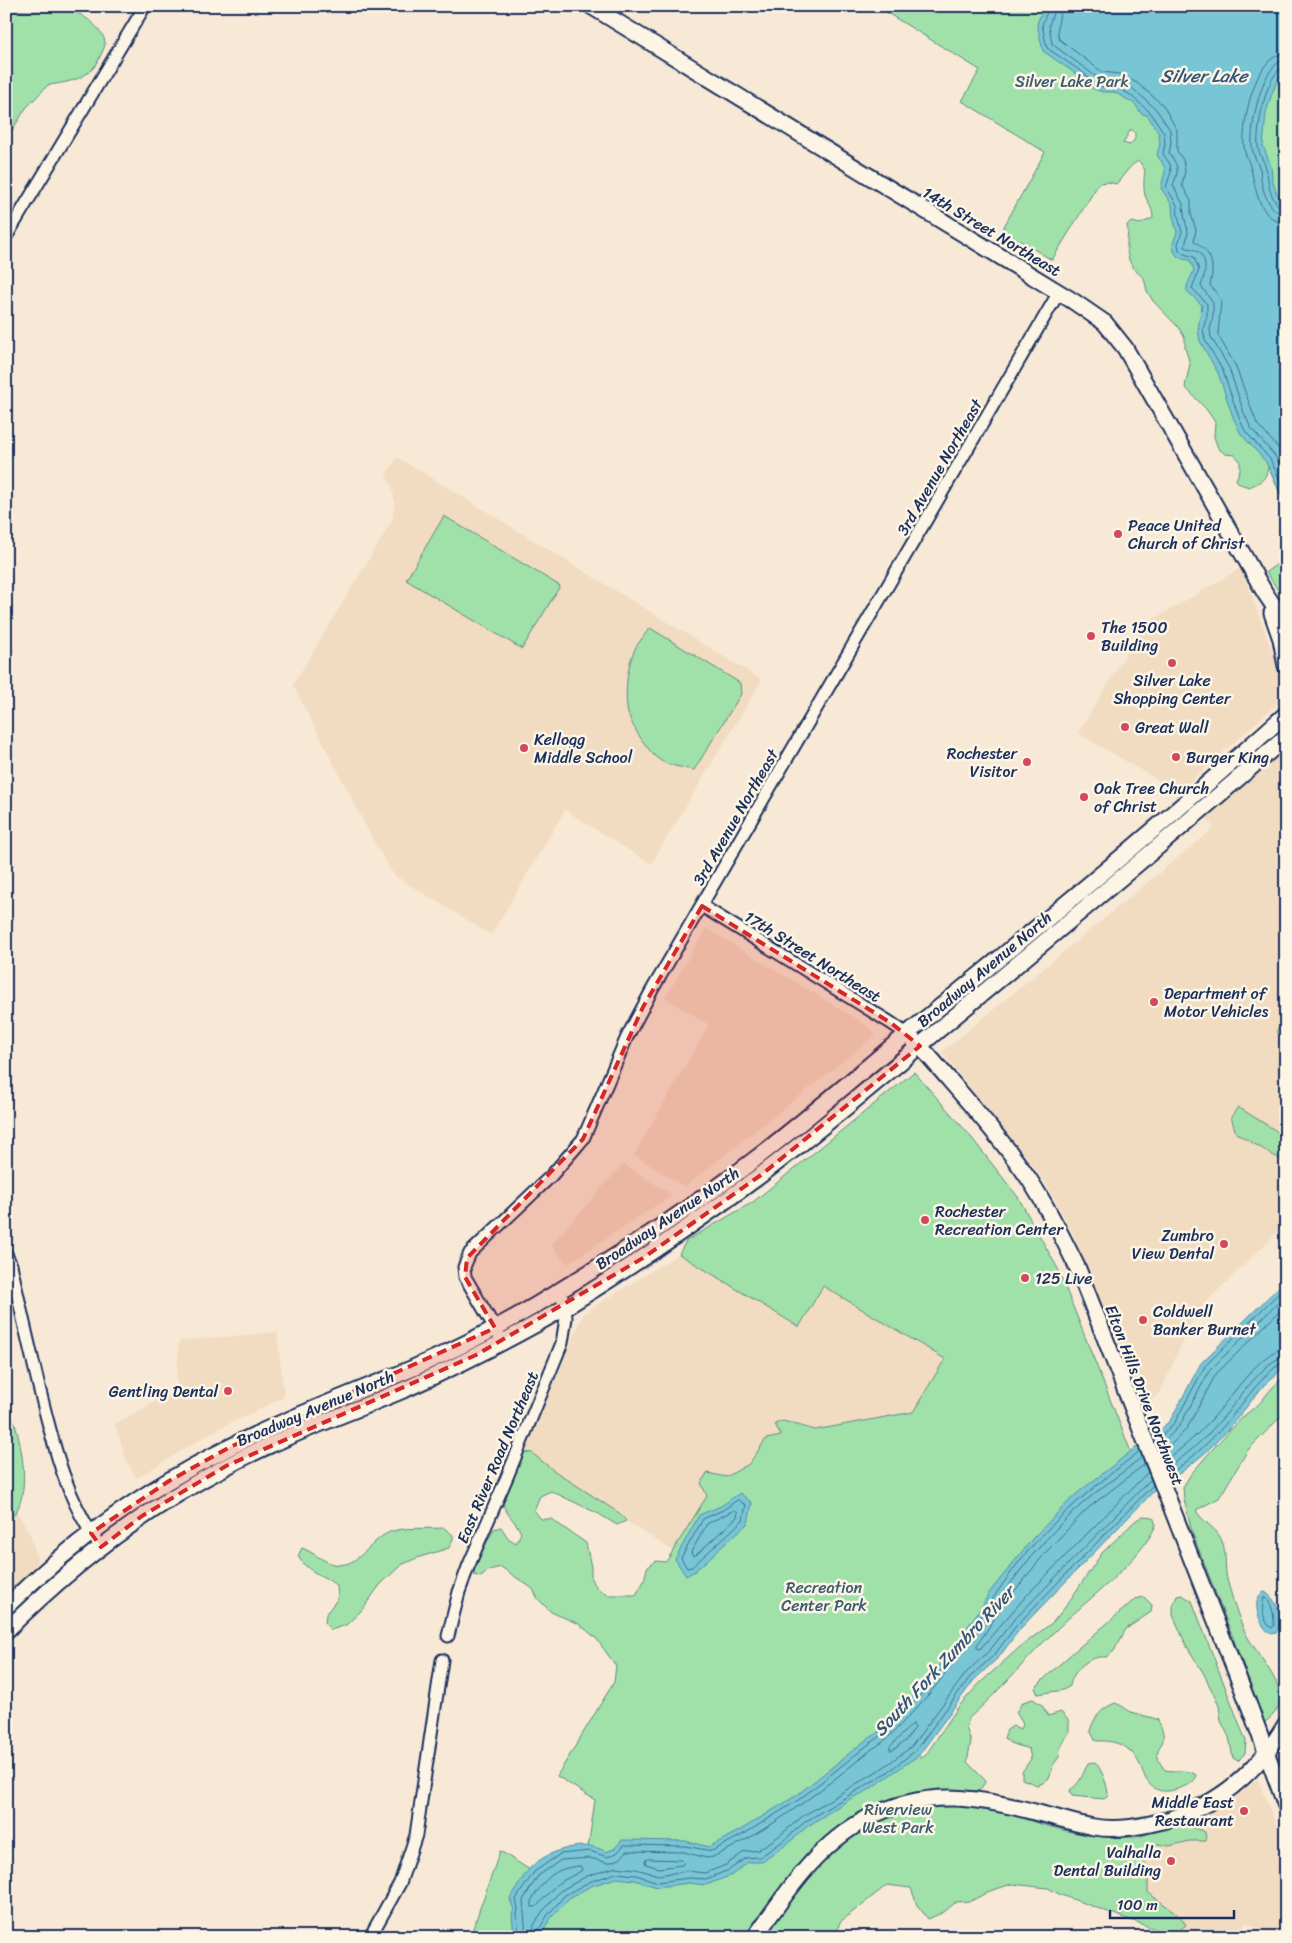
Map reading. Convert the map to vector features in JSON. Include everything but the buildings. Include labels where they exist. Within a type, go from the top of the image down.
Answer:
[{"type":"main road","name":"14th Street Northeast","points":[[591,6],[1098,317],[1120,340],[1265,593],[1286,624]]},
{"type":"main road","name":"14th Street Northeast","points":[[1265,593],[1281,640],[1286,666]]},
{"type":"main road","name":"Broadway Avenue North","points":[[6,1607],[91,1533],[169,1480],[230,1447],[423,1363],[495,1328],[636,1244],[723,1183],[791,1131],[1189,800],[1286,714]]},
{"type":"main road","name":"Broadway Avenue North","points":[[6,1631],[49,1590],[101,1547],[149,1512],[226,1466],[285,1438],[407,1388],[504,1341],[565,1307],[654,1251],[713,1210],[800,1144],[920,1046],[1286,737]]},
{"type":"main road","name":"Elton Hills Drive Northwest","points":[[907,1034],[920,1046],[1010,1154],[1050,1213],[1078,1269],[1286,1806]]},
{"type":"main road","points":[[755,1937],[813,1861],[853,1827],[880,1812],[921,1800],[966,1798],[1020,1808],[1091,1826],[1116,1828],[1161,1822],[1184,1815],[1212,1801],[1240,1780],[1267,1754],[1286,1724]]},
{"type":"street","points":[[6,238],[145,6]]},
{"type":"street","name":"3rd Avenue Northeast","points":[[504,1341],[463,1272],[467,1258],[474,1249],[551,1176],[583,1139],[631,1030],[652,990],[1059,292]]},
{"type":"street","name":"17th Street Northeast","points":[[702,906],[907,1034]]},
{"type":"street","points":[[6,1254],[58,1457],[74,1502],[101,1547]]},
{"type":"street","name":"East River Road Northeast","points":[[448,1636],[459,1592],[468,1567],[562,1343],[565,1327],[565,1307],[560,1291]]},
{"type":"street","points":[[370,1937],[400,1883],[416,1835],[442,1660]]},
{"type":"highlighted area","points":[[702,906],[891,1023],[920,1046],[761,1175],[643,1258],[476,1355],[226,1466],[142,1516],[101,1547],[91,1533],[169,1481],[230,1447],[495,1328],[465,1277],[467,1258],[583,1139],[643,1007]]},
{"type":"shaded area","name":"Kellogg Middle School","points":[[397,457],[762,680],[651,864],[565,810],[491,935],[394,875],[378,849],[293,685],[392,521],[395,503],[392,487],[386,475]]},
{"type":"shaded area","points":[[1241,568],[1286,688],[1286,696],[1178,792],[1078,733],[1144,625]]},
{"type":"shaded area","points":[[1286,743],[1286,1224],[1206,1302],[1191,1322],[1164,1384],[1156,1397],[1140,1405],[1073,1233],[1041,1176],[942,1052],[1214,828],[1205,816]]},
{"type":"shaded area","points":[[706,928],[868,1026],[876,1035],[685,1187],[634,1155],[709,1025],[665,998]]},
{"type":"shaded area","points":[[623,1164],[672,1195],[567,1264],[551,1245]]},
{"type":"shaded area","points":[[679,1254],[799,1327],[823,1286],[945,1359],[913,1412],[766,1439],[749,1464],[714,1485],[673,1551],[626,1521],[619,1513],[553,1470],[532,1453],[524,1452],[584,1313]]},
{"type":"shaded area","points":[[277,1332],[284,1397],[214,1431],[137,1478],[127,1462],[115,1424],[176,1390],[179,1341]]},
{"type":"shaded area","points":[[16,1511],[30,1534],[38,1563],[6,1595],[6,1522],[11,1520]]},
{"type":"shaded area","points":[[1286,1724],[1286,1806],[1267,1754]]},
{"type":"shaded area","points":[[1258,1779],[1286,1850],[1286,1937],[1278,1937],[1245,1922],[1238,1937],[1182,1937],[1185,1929],[1129,1895],[1154,1833],[1188,1824],[1209,1814],[1228,1803]]},
{"type":"green space","name":"Silver Lake Park","points":[[876,6],[1286,6],[1286,506],[1268,467],[1266,475],[1257,484],[1249,487],[1240,484],[1236,480],[1240,469],[1240,461],[1235,455],[1225,454],[1218,448],[1214,437],[1215,422],[1206,409],[1185,387],[1190,364],[1185,348],[1185,338],[1179,328],[1153,301],[1147,291],[1144,278],[1130,263],[1127,253],[1127,225],[1132,222],[1140,224],[1153,218],[1144,192],[1145,170],[1139,161],[1129,168],[1116,184],[1108,182],[1099,183],[1052,260],[1002,230],[1045,152],[962,101],[980,70]],"holes":[[[1131,129],[1135,133],[1135,139],[1130,145],[1123,143]]]},
{"type":"green space","points":[[6,7],[23,11],[67,9],[84,17],[96,26],[104,37],[105,43],[98,61],[89,72],[76,79],[48,85],[26,108],[6,140]]},
{"type":"green space","points":[[444,516],[560,586],[522,649],[406,580]]},
{"type":"green space","points":[[1286,558],[1286,602],[1266,572]]},
{"type":"green space","points":[[650,628],[740,683],[741,694],[694,770],[669,765],[657,758],[648,749],[628,714],[626,701],[631,661],[636,647]]},
{"type":"green space","points":[[1286,1017],[1286,1038],[1276,1032]]},
{"type":"green space","name":"Recreation Center Park","points":[[914,1072],[967,1132],[1018,1197],[1058,1269],[1141,1477],[903,1738],[921,1758],[925,1756],[959,1706],[980,1683],[1020,1647],[1053,1622],[1102,1553],[1135,1521],[1143,1516],[1153,1517],[1156,1525],[1148,1540],[1137,1554],[1065,1621],[991,1698],[969,1718],[966,1728],[971,1741],[967,1762],[986,1781],[979,1791],[951,1791],[1040,1824],[1087,1835],[1135,1837],[1145,1835],[1156,1828],[1174,1826],[1195,1828],[1205,1832],[1206,1841],[1189,1841],[1169,1846],[1158,1844],[1149,1847],[1144,1860],[1148,1869],[1148,1892],[1174,1911],[1186,1925],[1176,1933],[1158,1930],[1061,1895],[1048,1888],[1012,1884],[990,1891],[971,1901],[956,1902],[944,1912],[928,1919],[917,1905],[911,1888],[887,1885],[840,1922],[835,1937],[470,1937],[500,1851],[549,1882],[585,1869],[595,1800],[557,1776],[614,1682],[616,1666],[596,1638],[579,1624],[551,1612],[538,1599],[533,1589],[501,1567],[489,1570],[481,1577],[474,1575],[475,1565],[494,1529],[501,1527],[508,1538],[516,1543],[521,1533],[503,1504],[524,1452],[532,1453],[553,1470],[619,1513],[626,1521],[617,1525],[599,1514],[551,1491],[540,1496],[534,1510],[541,1519],[551,1519],[586,1543],[591,1567],[591,1579],[598,1589],[609,1595],[636,1595],[644,1581],[647,1568],[656,1561],[666,1562],[707,1496],[701,1483],[707,1473],[726,1477],[749,1464],[766,1439],[781,1436],[775,1424],[783,1421],[815,1430],[913,1412],[945,1359],[823,1286],[799,1327],[679,1254],[686,1241],[753,1202]]},
{"type":"green space","points":[[1238,1107],[1286,1137],[1286,1160],[1283,1161],[1236,1133],[1231,1117]]},
{"type":"green space","points":[[6,1299],[9,1339],[6,1344]]},
{"type":"green space","points":[[1286,1375],[1286,1411],[1248,1450],[1219,1498],[1196,1510],[1220,1536],[1224,1550],[1227,1579],[1241,1622],[1250,1641],[1272,1674],[1279,1691],[1280,1702],[1277,1709],[1264,1723],[1260,1718],[1256,1699],[1192,1532],[1183,1487],[1191,1474],[1217,1444]]},
{"type":"green space","points":[[6,1400],[20,1445],[23,1482],[21,1498],[16,1512],[6,1522]]},
{"type":"green space","points":[[444,1528],[453,1535],[449,1548],[401,1565],[380,1585],[361,1611],[346,1625],[331,1630],[325,1623],[326,1614],[338,1598],[337,1586],[311,1570],[302,1562],[298,1556],[302,1548],[330,1563],[343,1565],[358,1558],[378,1539],[393,1531]]},
{"type":"green space","points":[[1182,1595],[1192,1601],[1246,1741],[1245,1753],[1238,1761],[1233,1758],[1229,1737],[1221,1721],[1219,1706],[1204,1674],[1186,1645],[1173,1615],[1173,1605],[1177,1596]]},
{"type":"green space","points":[[1144,1597],[1152,1605],[1151,1612],[1126,1629],[1114,1651],[1106,1657],[1093,1659],[1082,1665],[1071,1680],[1070,1686],[1063,1690],[1038,1694],[1035,1688],[1059,1665],[1135,1599]]},
{"type":"green space","points":[[1033,1699],[1042,1705],[1048,1716],[1061,1712],[1069,1721],[1069,1732],[1060,1749],[1059,1757],[1053,1765],[1049,1778],[1037,1785],[1022,1779],[1022,1772],[1031,1759],[1029,1749],[1010,1743],[1004,1738],[1007,1730],[1013,1726],[1021,1729],[1023,1724],[1016,1712],[1023,1702]]},
{"type":"green space","points":[[1115,1703],[1137,1714],[1158,1720],[1163,1735],[1163,1741],[1158,1754],[1160,1764],[1165,1770],[1193,1773],[1196,1775],[1193,1782],[1174,1790],[1162,1791],[1156,1789],[1146,1779],[1138,1761],[1130,1751],[1116,1743],[1096,1741],[1090,1731],[1094,1722],[1102,1711]]},
{"type":"green space","points":[[1095,1762],[1104,1778],[1108,1796],[1104,1799],[1072,1796],[1070,1790],[1079,1782],[1088,1763]]},
{"type":"water","name":"Silver Lake","points":[[1040,6],[1286,6],[1286,69],[1271,96],[1266,113],[1263,146],[1271,166],[1276,192],[1286,206],[1286,506],[1266,462],[1241,434],[1218,373],[1200,341],[1198,329],[1202,305],[1187,291],[1187,286],[1194,270],[1190,260],[1177,256],[1174,251],[1173,244],[1177,232],[1172,205],[1161,188],[1165,168],[1157,155],[1160,144],[1159,134],[1148,116],[1141,113],[1135,104],[1114,92],[1102,92],[1092,88],[1079,76],[1043,51],[1037,24],[1042,11]]},
{"type":"water","name":"South Fork Zumbro River","points":[[1286,1280],[1286,1366],[1264,1385],[1228,1430],[1205,1453],[1155,1490],[1020,1629],[999,1657],[974,1680],[919,1755],[867,1791],[850,1799],[808,1826],[762,1862],[748,1862],[732,1875],[706,1885],[689,1883],[657,1887],[635,1880],[616,1878],[591,1886],[569,1898],[551,1918],[542,1937],[514,1937],[512,1914],[514,1910],[510,1899],[524,1875],[546,1856],[577,1846],[597,1848],[606,1852],[614,1849],[622,1840],[685,1841],[709,1847],[797,1795],[866,1740],[875,1735],[917,1692],[944,1660],[983,1605],[989,1593],[1033,1538],[1075,1495],[1143,1442],[1152,1439],[1171,1419],[1201,1363]]},
{"type":"water","points":[[740,1493],[752,1503],[748,1523],[695,1571],[686,1576],[675,1559],[699,1515],[721,1506]]},
{"type":"water","points":[[1265,1592],[1276,1605],[1279,1616],[1278,1628],[1276,1633],[1272,1634],[1263,1626],[1258,1613],[1258,1600],[1260,1595]]},
{"type":"place","name":"Peace United Church of Christ","points":[[1118,534]]},
{"type":"place","name":"The 1500 Building","points":[[1091,636]]},
{"type":"place","name":"Silver Lake Shopping Center","points":[[1172,663]]},
{"type":"place","name":"Great Wall","points":[[1125,727]]},
{"type":"place","name":"Kellogg Middle School","points":[[524,748]]},
{"type":"place","name":"Burger King","points":[[1176,757]]},
{"type":"place","name":"Rochester Visitor","points":[[1027,762]]},
{"type":"place","name":"Oak Tree Church of Christ","points":[[1084,797]]},
{"type":"place","name":"Department of Motor Vehicles","points":[[1154,1002]]},
{"type":"place","name":"Rochester Recreation Center","points":[[925,1220]]},
{"type":"place","name":"Zumbro View Dental","points":[[1224,1244]]},
{"type":"place","name":"125 Live","points":[[1025,1278]]},
{"type":"place","name":"Coldwell Banker Burnet","points":[[1143,1320]]},
{"type":"place","name":"Gentling Dental","points":[[228,1391]]},
{"type":"place","name":"Middle East Restaurant","points":[[1244,1811]]},
{"type":"place","name":"Valhalla Dental Building","points":[[1171,1861]]},
{"type":"park label","name":"Riverview West Park","points":[[898,1818]]}]
